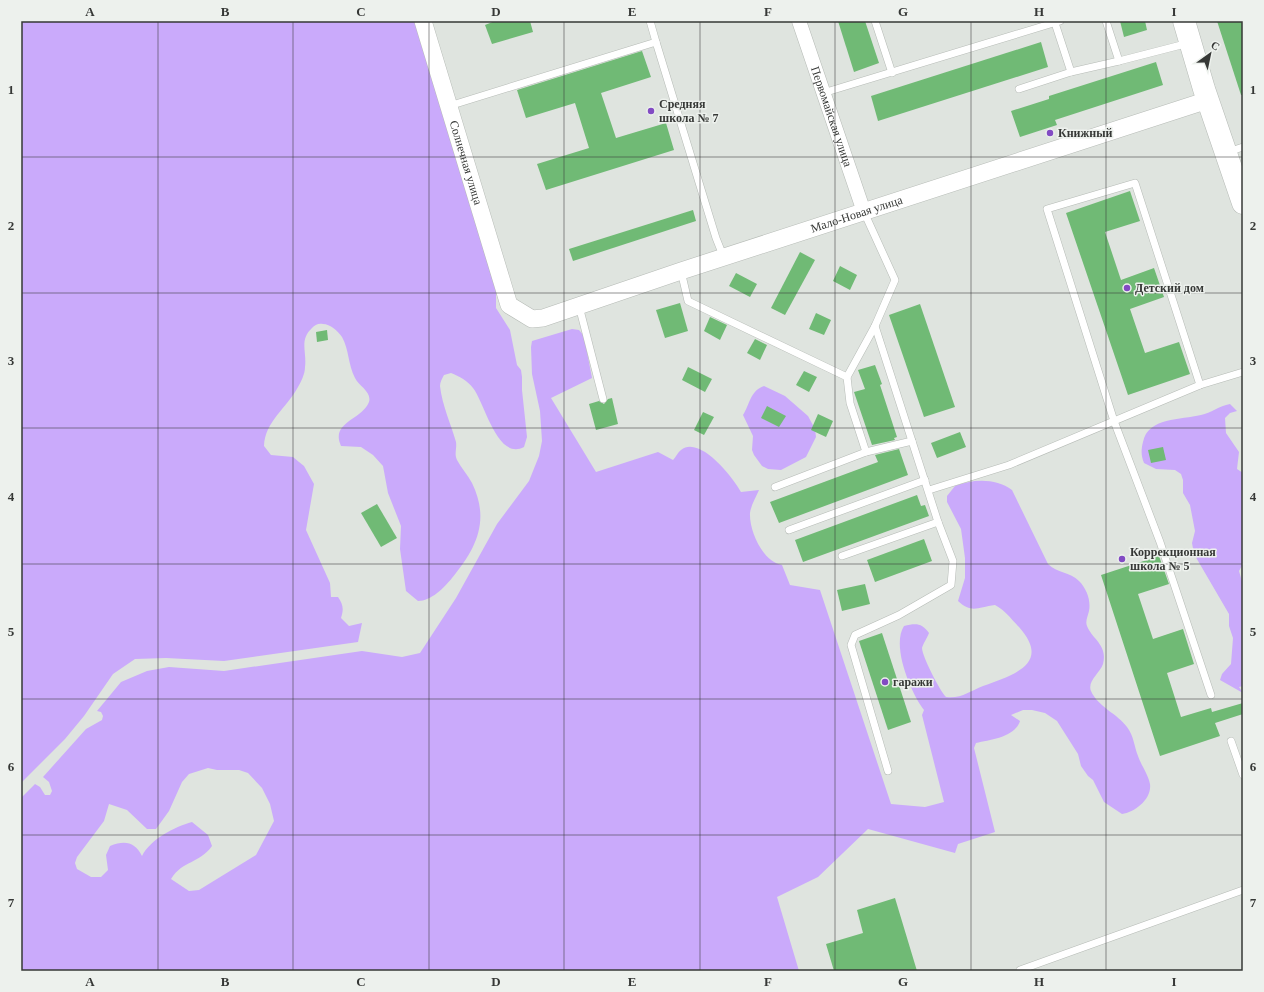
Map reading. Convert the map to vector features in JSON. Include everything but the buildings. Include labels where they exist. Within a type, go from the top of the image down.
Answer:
[{"type":"main road","points":[[1184,21],[1208,100],[1234,150],[1243,203]]},
{"type":"street","name":"Солнечная улица","points":[[423,21],[509,305]]},
{"type":"street","name":"Первомайская улица","points":[[799,21],[822,94],[864,212]]},
{"type":"street","name":"Мало-Новая улица","points":[[509,305],[526,316],[539,319],[681,271],[1208,100]]},
{"type":"lane","points":[[650,21],[716,238],[724,258]]},
{"type":"lane","points":[[875,21],[892,73]]},
{"type":"lane","points":[[1106,21],[1119,60]]},
{"type":"lane","points":[[822,94],[1057,22],[1071,72]]},
{"type":"lane","points":[[449,106],[656,42]]},
{"type":"lane","points":[[1019,88],[1071,72],[1190,42]]},
{"type":"lane","points":[[1200,385],[1135,183],[1047,208],[1114,421],[1160,542],[1211,695]]},
{"type":"lane","points":[[864,212],[895,280],[875,326],[847,377],[850,403],[866,452]]},
{"type":"lane","points":[[681,271],[688,301],[847,377]]},
{"type":"lane","points":[[579,306],[603,399]]},
{"type":"lane","points":[[875,326],[929,490],[938,522],[953,561],[951,584],[899,615],[855,635],[851,645],[888,771]]},
{"type":"lane","points":[[929,490],[1009,465],[1200,385],[1243,372]]},
{"type":"lane","points":[[775,487],[866,452],[912,441]]},
{"type":"lane","points":[[789,530],[925,480]]},
{"type":"lane","points":[[842,556],[938,522]]},
{"type":"lane","points":[[1231,741],[1243,775]]},
{"type":"lane","points":[[1020,970],[1243,890]]},
{"type":"shaded area","points":[[21,21],[415,21],[496,282],[496,308],[510,330],[517,365],[521,370],[527,437],[524,447],[515,449],[506,446],[493,428],[478,395],[471,385],[451,373],[444,375],[440,386],[441,393],[456,442],[456,458],[469,477],[477,496],[480,509],[480,521],[474,545],[461,567],[441,590],[428,599],[418,601],[406,591],[400,549],[401,526],[388,493],[383,466],[373,455],[361,447],[341,446],[339,438],[343,426],[365,408],[369,402],[369,395],[355,378],[342,337],[334,328],[326,324],[317,324],[314,326],[306,337],[304,346],[305,370],[303,378],[293,395],[272,422],[265,437],[264,446],[271,455],[293,457],[304,466],[314,484],[306,530],[330,583],[331,597],[338,597],[341,602],[343,609],[341,618],[349,626],[362,623],[358,642],[224,661],[166,658],[135,659],[113,674],[84,716],[65,739],[21,783]]},
{"type":"shaded area","points":[[572,329],[579,330],[584,336],[592,378],[551,398],[596,472],[658,452],[673,460],[681,450],[689,447],[697,448],[715,460],[731,477],[741,492],[759,490],[752,504],[750,513],[752,528],[758,545],[775,563],[782,565],[790,585],[820,590],[891,804],[925,807],[944,802],[922,715],[924,710],[914,693],[904,669],[901,657],[900,645],[904,626],[912,624],[918,625],[924,627],[929,633],[922,648],[923,652],[932,673],[946,697],[961,696],[1006,677],[1025,666],[1030,659],[1032,650],[1028,640],[1019,627],[1002,610],[995,605],[971,609],[958,601],[965,578],[965,558],[961,529],[947,502],[947,496],[955,486],[969,482],[984,481],[999,483],[1012,490],[1048,564],[1055,569],[1075,578],[1082,584],[1086,591],[1089,599],[1089,611],[1086,624],[1089,631],[1099,643],[1104,657],[1103,664],[1092,680],[1090,687],[1091,691],[1098,702],[1119,718],[1131,734],[1138,756],[1150,784],[1148,795],[1142,804],[1132,811],[1122,814],[1104,802],[1093,780],[1081,766],[1078,754],[1057,721],[1045,713],[1032,710],[1023,710],[1011,715],[1020,721],[1013,731],[1002,737],[976,743],[974,748],[995,832],[958,844],[955,853],[868,829],[818,877],[777,897],[799,971],[21,971],[21,798],[35,784],[40,787],[45,795],[50,795],[52,791],[49,782],[43,777],[86,729],[102,720],[103,716],[101,712],[97,711],[121,682],[147,671],[169,667],[224,671],[362,651],[402,657],[420,653],[456,598],[497,524],[529,481],[539,456],[542,441],[540,411],[532,374],[532,341]],"holes":[[[208,768],[217,770],[239,770],[248,773],[262,788],[270,804],[274,821],[256,855],[199,890],[189,891],[171,879],[181,868],[202,856],[212,846],[208,835],[192,822],[164,834],[151,844],[142,856],[133,845],[120,843],[110,846],[106,855],[108,870],[101,877],[91,877],[77,869],[75,863],[77,857],[104,821],[109,804],[127,810],[147,829],[156,829],[169,811],[182,782],[189,774]]]},
{"type":"shaded area","points":[[764,386],[785,396],[808,416],[815,429],[816,437],[806,457],[781,470],[768,469],[762,466],[754,455],[752,450],[753,436],[743,415],[753,394],[759,388]]},
{"type":"shaded area","points":[[1230,404],[1237,411],[1230,413],[1225,418],[1226,433],[1239,452],[1237,469],[1243,473],[1243,564],[1239,571],[1243,585],[1243,686],[1239,687],[1243,693],[1220,680],[1222,674],[1231,664],[1233,638],[1229,626],[1229,614],[1194,554],[1192,543],[1195,531],[1190,505],[1183,493],[1183,480],[1181,474],[1175,470],[1156,469],[1144,463],[1142,458],[1143,442],[1146,434],[1151,428],[1166,421],[1205,414]]},
{"type":"place","name":"Средняя школа № 7","points":[[651,111]]},
{"type":"place","name":"Книжный","points":[[1050,133]]},
{"type":"place","name":"Детский дом","points":[[1127,288]]},
{"type":"place","name":"Коррекционная школа № 5","points":[[1122,559]]},
{"type":"place","name":"гаражи","points":[[885,682]]}]
